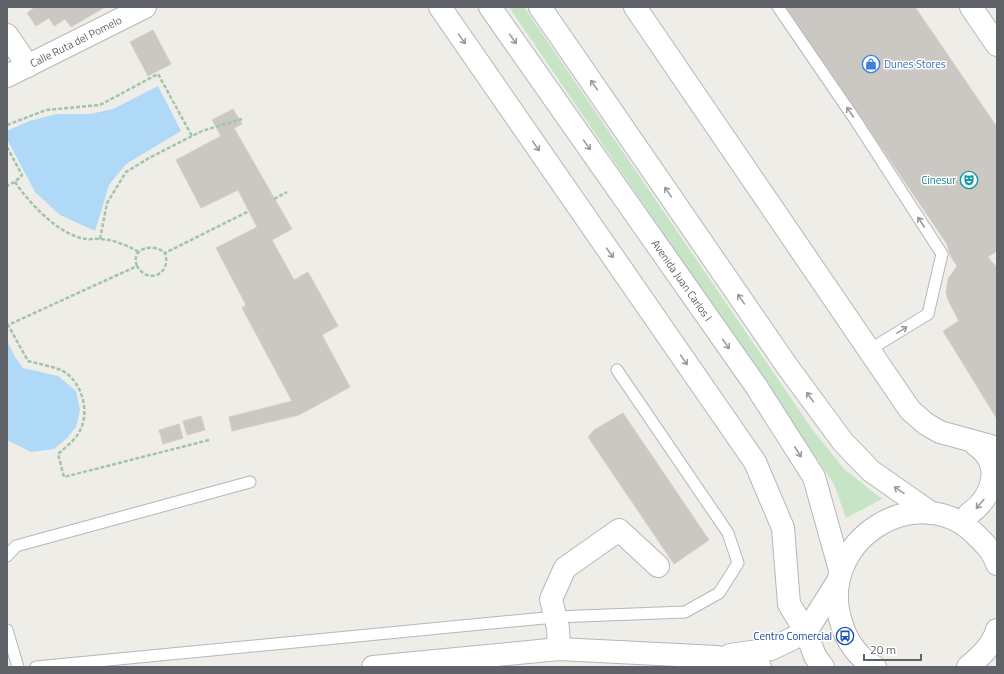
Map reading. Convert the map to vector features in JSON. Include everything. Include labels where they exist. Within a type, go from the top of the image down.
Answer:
[{"type":"street","name":"Calle Ruta del Pomelo","points":[[7,76],[145,7]]},
{"type":"street","points":[[440,7],[755,462],[784,528],[789,604],[806,632],[815,656],[823,667]]},
{"type":"street","name":"Avenida Juan Carlos I","points":[[490,7],[756,386],[814,477],[839,575]]},
{"type":"street","points":[[540,7],[787,366],[843,442],[871,472],[931,513]]},
{"type":"street","points":[[635,7],[910,410],[926,424],[940,432],[991,446],[997,454]]},
{"type":"street","points":[[971,7],[997,46]]},
{"type":"street","points":[[7,36],[28,66]]},
{"type":"street","points":[[966,438],[982,449],[991,460],[993,476],[991,488],[980,506],[969,514]]},
{"type":"street","points":[[717,657],[771,649],[806,632],[858,540],[880,523],[910,513],[931,513],[954,519],[970,528],[993,552],[997,564]]},
{"type":"street","points":[[559,649],[551,599],[565,568],[618,530],[658,566]]},
{"type":"street","points":[[839,575],[837,609],[845,636],[866,662],[875,667]]},
{"type":"street","points":[[968,667],[996,640]]},
{"type":"street","points":[[373,667],[559,649],[717,657],[760,667]]},
{"type":"lane","points":[[778,7],[856,121],[942,254],[928,314],[869,350]]},
{"type":"lane","points":[[36,667],[555,617],[685,612],[719,593],[738,563],[728,534],[616,370]]},
{"type":"lane","points":[[7,556],[16,546],[250,482]]},
{"type":"lane","points":[[7,630],[18,667]]},
{"type":"path","points":[[7,125],[46,110],[93,107],[100,105],[158,74],[192,136]]},
{"type":"path","points":[[100,239],[107,203],[126,172],[149,158],[192,136],[221,124],[242,119]]},
{"type":"path","points":[[7,147],[22,175],[15,182],[7,186]]},
{"type":"path","points":[[15,182],[22,193],[43,215],[71,234],[86,240],[100,239],[122,244],[139,252]]},
{"type":"path","points":[[274,199],[287,192]]},
{"type":"path","points":[[166,253],[249,211]]},
{"type":"path","points":[[153,247],[166,253],[166,267],[161,274],[153,276],[145,274],[137,266],[136,258],[139,252],[146,248],[153,247]]},
{"type":"path","points":[[137,266],[7,325],[28,361],[62,371],[71,377],[81,394],[85,405],[82,426],[77,435],[58,454],[64,477],[209,440]]},
{"type":"green space","points":[[509,7],[524,7],[812,429],[844,469],[882,499],[846,518],[834,484]]},
{"type":"water","points":[[158,86],[181,131],[126,164],[109,185],[95,231],[60,215],[35,192],[7,139],[7,131],[29,121],[57,114],[90,114],[113,109]]},
{"type":"water","points":[[7,341],[15,357],[23,368],[58,376],[76,391],[80,410],[76,427],[67,438],[54,449],[31,452],[7,440]]},
{"type":"building","points":[[35,7],[105,7],[71,27],[65,19],[54,26],[49,18],[36,26],[27,13]]},
{"type":"building","points":[[786,7],[915,7],[997,127],[997,251],[988,257],[997,268],[997,419],[943,331],[959,321],[948,300],[946,292],[948,279],[957,266],[950,255],[947,244]]},
{"type":"building","points":[[153,30],[171,64],[148,76],[130,42]]},
{"type":"building","points":[[233,109],[242,124],[234,128],[292,229],[272,240],[294,280],[308,272],[338,326],[322,335],[350,387],[299,415],[232,431],[229,417],[292,401],[242,308],[246,305],[216,248],[257,227],[238,190],[201,208],[176,160],[221,136],[212,120]]},
{"type":"building","points":[[623,413],[709,540],[674,564],[588,437],[594,430]]},
{"type":"building","points":[[201,416],[205,430],[187,435],[183,421]]},
{"type":"building","points":[[179,424],[183,438],[163,444],[159,430]]},
{"type":"place","name":"Dunes Stores","points":[[871,64]]},
{"type":"place","name":"Cinesur","points":[[969,180]]},
{"type":"place","name":"Centro Comercial","points":[[845,636]]}]
